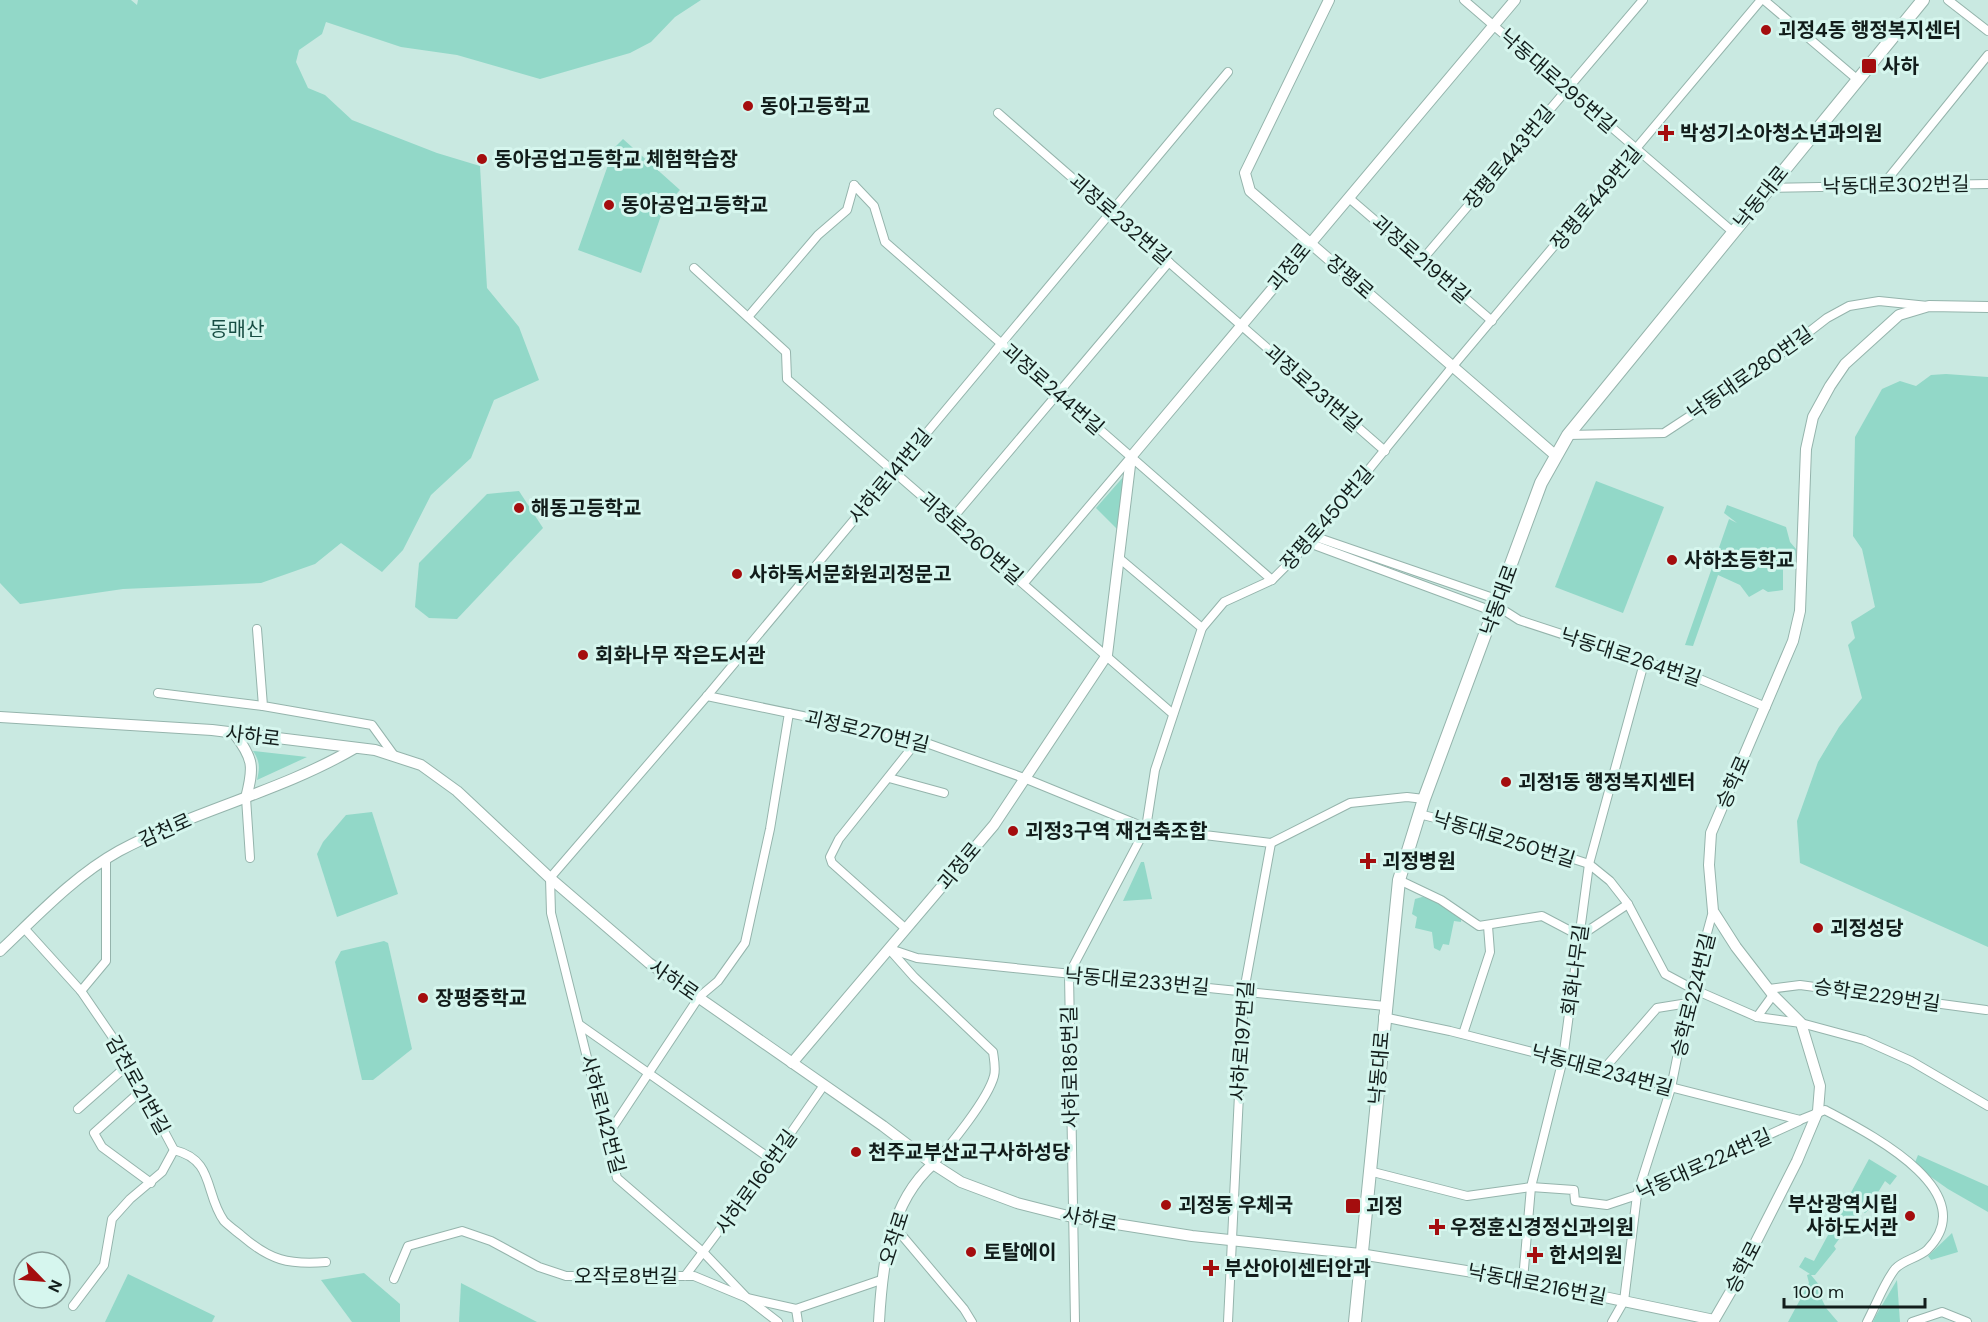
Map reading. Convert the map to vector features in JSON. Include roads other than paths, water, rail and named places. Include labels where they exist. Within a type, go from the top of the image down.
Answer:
[{"type":"main road","name":"낙동대로","points":[[1355,1322],[1384,1011],[1399,880],[1424,799],[1497,606],[1540,483],[1568,435],[1923,0]]},
{"type":"street","name":"장평로","points":[[1329,0],[1245,173],[1250,191],[1555,455]]},
{"type":"street","name":"낙동대로295번길","points":[[1464,0],[1733,232]]},
{"type":"street","name":"괴정로","points":[[792,1063],[994,825],[1107,655],[1131,457],[1309,242],[1349,198],[1515,0]]},
{"type":"street","name":"장평로443번길","points":[[1422,260],[1643,0]]},
{"type":"street","points":[[1762,0],[1858,80]]},
{"type":"street","name":"장평로449번길","points":[[1453,366],[1762,0]]},
{"type":"street","points":[[1948,0],[1988,32]]},
{"type":"street","points":[[1882,186],[1988,55]]},
{"type":"street","name":"사하로141번길","points":[[550,878],[707,696],[1228,72]]},
{"type":"street","name":"괴정로232번길","points":[[998,113],[1242,325]]},
{"type":"street","name":"낙동대로302번길","points":[[1769,188],[1988,184]]},
{"type":"street","name":"괴정로244번길","points":[[748,317],[818,235],[847,210],[854,185],[874,206],[885,242],[1272,580]]},
{"type":"street","name":"괴정로219번길","points":[[1349,198],[1492,321]]},
{"type":"street","points":[[951,520],[1169,262]]},
{"type":"street","name":"괴정로260번길","points":[[694,268],[786,352],[787,379],[1107,655]]},
{"type":"street","name":"낙동대로280번길","points":[[1568,435],[1664,433],[1760,370],[1827,318],[1849,306],[1880,301],[1909,302],[1929,306]]},
{"type":"street","name":"승학로","points":[[1713,1321],[1731,1291],[1797,1161],[1818,1111],[1820,1086],[1801,1023],[1771,992],[1736,947],[1713,911],[1709,865],[1711,833],[1793,641],[1800,611],[1806,449],[1813,417],[1845,364],[1899,315],[1929,306],[1988,307]]},
{"type":"street","name":"괴정로231번길","points":[[1242,325],[1385,451]]},
{"type":"street","name":"장평로450번길","points":[[1146,828],[1155,770],[1202,628],[1224,602],[1272,580],[1311,540],[1453,366]]},
{"type":"street","points":[[1024,584],[1131,457]]},
{"type":"street","name":"낙동대로264번길","points":[[1311,540],[1497,606],[1520,620],[1644,663],[1702,680],[1766,707]]},
{"type":"street","points":[[1119,558],[1202,628]]},
{"type":"street","points":[[256,629],[263,706]]},
{"type":"street","points":[[1107,655],[1173,714]]},
{"type":"street","name":"회화나무길","points":[[1523,1280],[1531,1186],[1563,1059],[1589,864],[1644,663]]},
{"type":"street","points":[[158,693],[263,706],[372,725],[393,754]]},
{"type":"street","name":"괴정로270번길","points":[[707,696],[918,740],[1024,778],[1146,828],[1271,843]]},
{"type":"street","points":[[607,1136],[699,997],[718,981],[745,943],[770,829],[789,713]]},
{"type":"street","name":"사하로","points":[[0,717],[234,733],[393,754],[420,765],[443,779],[550,878],[634,951],[961,1182],[1072,1217],[1230,1241],[1360,1254]]},
{"type":"street","points":[[234,733],[245,747],[252,764],[246,798],[250,858]]},
{"type":"street","points":[[906,929],[832,863],[830,856],[839,838],[918,740]]},
{"type":"street","name":"감천로","points":[[0,951],[75,882],[106,859],[188,819],[326,765],[355,748]]},
{"type":"street","points":[[889,778],[944,793]]},
{"type":"street","points":[[1271,843],[1350,803],[1407,797],[1424,799]]},
{"type":"street","name":"낙동대로250번길","points":[[1419,814],[1487,831],[1589,864]]},
{"type":"street","name":"사하로185번길","points":[[1075,1322],[1069,974],[1146,828]]},
{"type":"street","name":"사하로197번길","points":[[1228,1322],[1230,1241],[1244,991],[1271,843]]},
{"type":"street","points":[[81,991],[106,961],[106,859]]},
{"type":"street","points":[[1589,864],[1610,880],[1628,904],[1665,974],[1757,1017],[1801,1023],[1864,1040],[1911,1061],[1988,1106]]},
{"type":"street","name":"사하로142번길","points":[[550,878],[551,913],[617,1178],[704,1253],[747,1298]]},
{"type":"street","points":[[1399,880],[1441,900],[1479,926],[1529,916],[1542,916],[1580,936],[1628,904]]},
{"type":"street","name":"승학로224번길","points":[[1612,1322],[1624,1300],[1637,1195],[1671,1088],[1688,1003],[1713,911]]},
{"type":"street","points":[[1463,1034],[1490,952],[1488,926]]},
{"type":"street","name":"감천로21번길","points":[[24,928],[81,991],[129,1064],[174,1150],[162,1172],[130,1199],[112,1219],[104,1265],[73,1306]]},
{"type":"street","points":[[890,949],[934,997],[993,1052],[995,1074],[985,1093],[947,1150],[933,1164]]},
{"type":"street","name":"낙동대로233번길","points":[[890,949],[917,958],[1244,991],[1384,1011]]},
{"type":"street","name":"승학로229번길","points":[[1771,992],[1800,985],[1986,1010]]},
{"type":"street","points":[[1757,1017],[1771,992]]},
{"type":"street","points":[[1603,1070],[1657,1008],[1688,1003]]},
{"type":"street","name":"낙동대로234번길","points":[[1384,1011],[1463,1034],[1800,1120]]},
{"type":"street","points":[[580,1025],[772,1160]]},
{"type":"street","points":[[78,1109],[129,1064]]},
{"type":"street","name":"사하로166번길","points":[[685,1276],[772,1160],[824,1085]]},
{"type":"street","points":[[143,1089],[94,1133],[102,1147],[151,1183]]},
{"type":"street","points":[[1800,1120],[1825,1110],[1886,1144],[1919,1172],[1941,1198],[1943,1220],[1936,1236],[1926,1250],[1896,1267],[1868,1322]]},
{"type":"street","name":"낙동대로224번길","points":[[1369,1171],[1467,1196],[1531,1186],[1574,1190],[1575,1202],[1607,1205],[1637,1195],[1800,1120]]},
{"type":"street","points":[[174,1150],[189,1154],[204,1169],[224,1221],[265,1255],[305,1263],[326,1262]]},
{"type":"street","name":"오작로","points":[[879,1322],[881,1280],[894,1226],[916,1179],[933,1164]]},
{"type":"street","points":[[894,1226],[964,1309],[972,1322]]},
{"type":"street","name":"오작로8번길","points":[[394,1279],[408,1246],[462,1231],[491,1241],[539,1268],[566,1276],[694,1276],[747,1298],[796,1309]]},
{"type":"street","name":"낙동대로216번길","points":[[1360,1254],[1523,1280],[1713,1321]]},
{"type":"street","points":[[798,1322],[796,1309],[881,1280]]},
{"type":"street","points":[[747,1298],[778,1322]]},
{"type":"street","points":[[1912,1322],[1942,1312],[1967,1322]]},
{"type":"place","name":"괴정4동 행정복지센터","points":[[1766,30]]},
{"type":"place","name":"사하","points":[[1869,66]]},
{"type":"place","name":"동아고등학교","points":[[748,106]]},
{"type":"place","name":"박성기소아청소년과의원","points":[[1666,133]]},
{"type":"place","name":"동아공업고등학교 체험학습장","points":[[482,159]]},
{"type":"place","name":"동아공업고등학교","points":[[609,205]]},
{"type":"place","name":"해동고등학교","points":[[519,508]]},
{"type":"place","name":"사하초등학교","points":[[1672,560]]},
{"type":"place","name":"사하독서문화원괴정문고","points":[[737,574]]},
{"type":"place","name":"회화나무 작은도서관","points":[[583,655]]},
{"type":"place","name":"괴정1동 행정복지센터","points":[[1506,782]]},
{"type":"place","name":"괴정3구역 재건축조합","points":[[1013,831]]},
{"type":"place","name":"괴정병원","points":[[1368,861]]},
{"type":"place","name":"괴정성당","points":[[1818,928]]},
{"type":"place","name":"장평중학교","points":[[423,998]]},
{"type":"place","name":"천주교부산교구사하성당","points":[[856,1152]]},
{"type":"place","name":"괴정동 우체국","points":[[1166,1205]]},
{"type":"place","name":"괴정","points":[[1353,1206]]},
{"type":"place","name":"부산광역시립 사하도서관","points":[[1910,1216]]},
{"type":"place","name":"우정훈신경정신과의원","points":[[1437,1227]]},
{"type":"place","name":"토탈에이","points":[[971,1252]]},
{"type":"place","name":"한서의원","points":[[1535,1255]]},
{"type":"place","name":"부산아이센터안과","points":[[1211,1268]]},
{"type":"park label","name":"동매산","points":[[237,329]]}]
